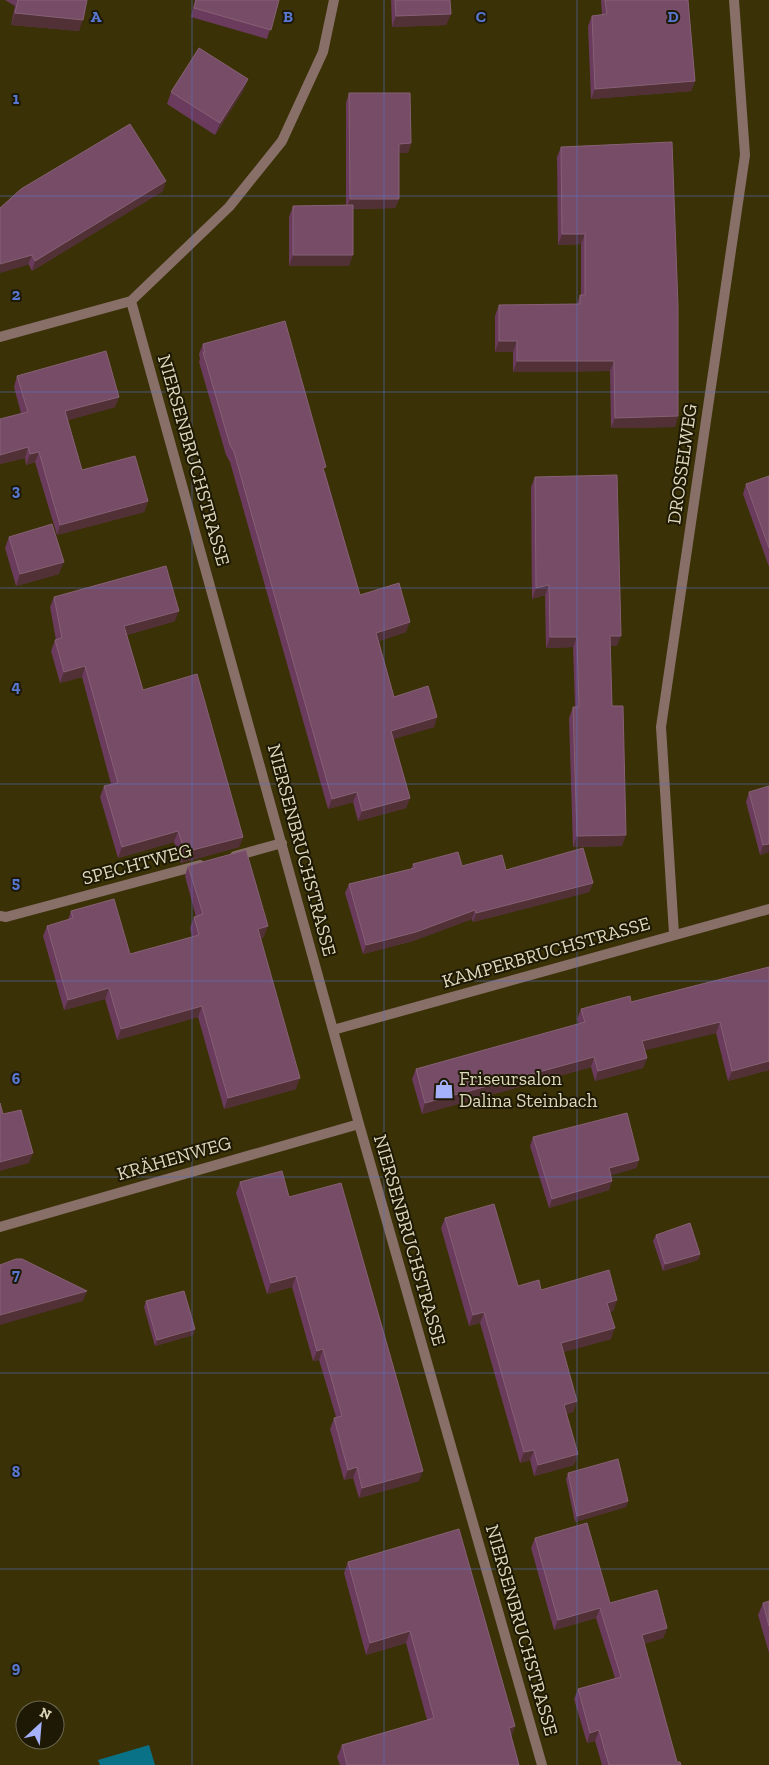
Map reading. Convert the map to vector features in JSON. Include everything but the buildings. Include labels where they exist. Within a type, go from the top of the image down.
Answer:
[{"type":"street","points":[[0,337],[132,301],[229,207],[282,141],[323,52],[334,0]]},
{"type":"street","name":"DROSSELWEG","points":[[674,934],[661,727],[745,154],[734,0]]},
{"type":"street","name":"NIERSENBRUCHSTRASSE","points":[[132,301],[359,1124],[542,1765]]},
{"type":"street","points":[[225,858],[282,843]]},
{"type":"street","name":"SPECHTWEG","points":[[0,916],[6,917],[206,864]]},
{"type":"street","name":"KAMPERBRUCHSTRASSE","points":[[333,1030],[769,909]]},
{"type":"street","name":"KRÄHENWEG","points":[[0,1227],[359,1124]]},
{"type":"water","points":[[149,1745],[155,1765],[100,1765],[98,1760]]},
{"type":"place","name":"Friseursalon Dalina Steinbach","points":[[444,1089]]}]
